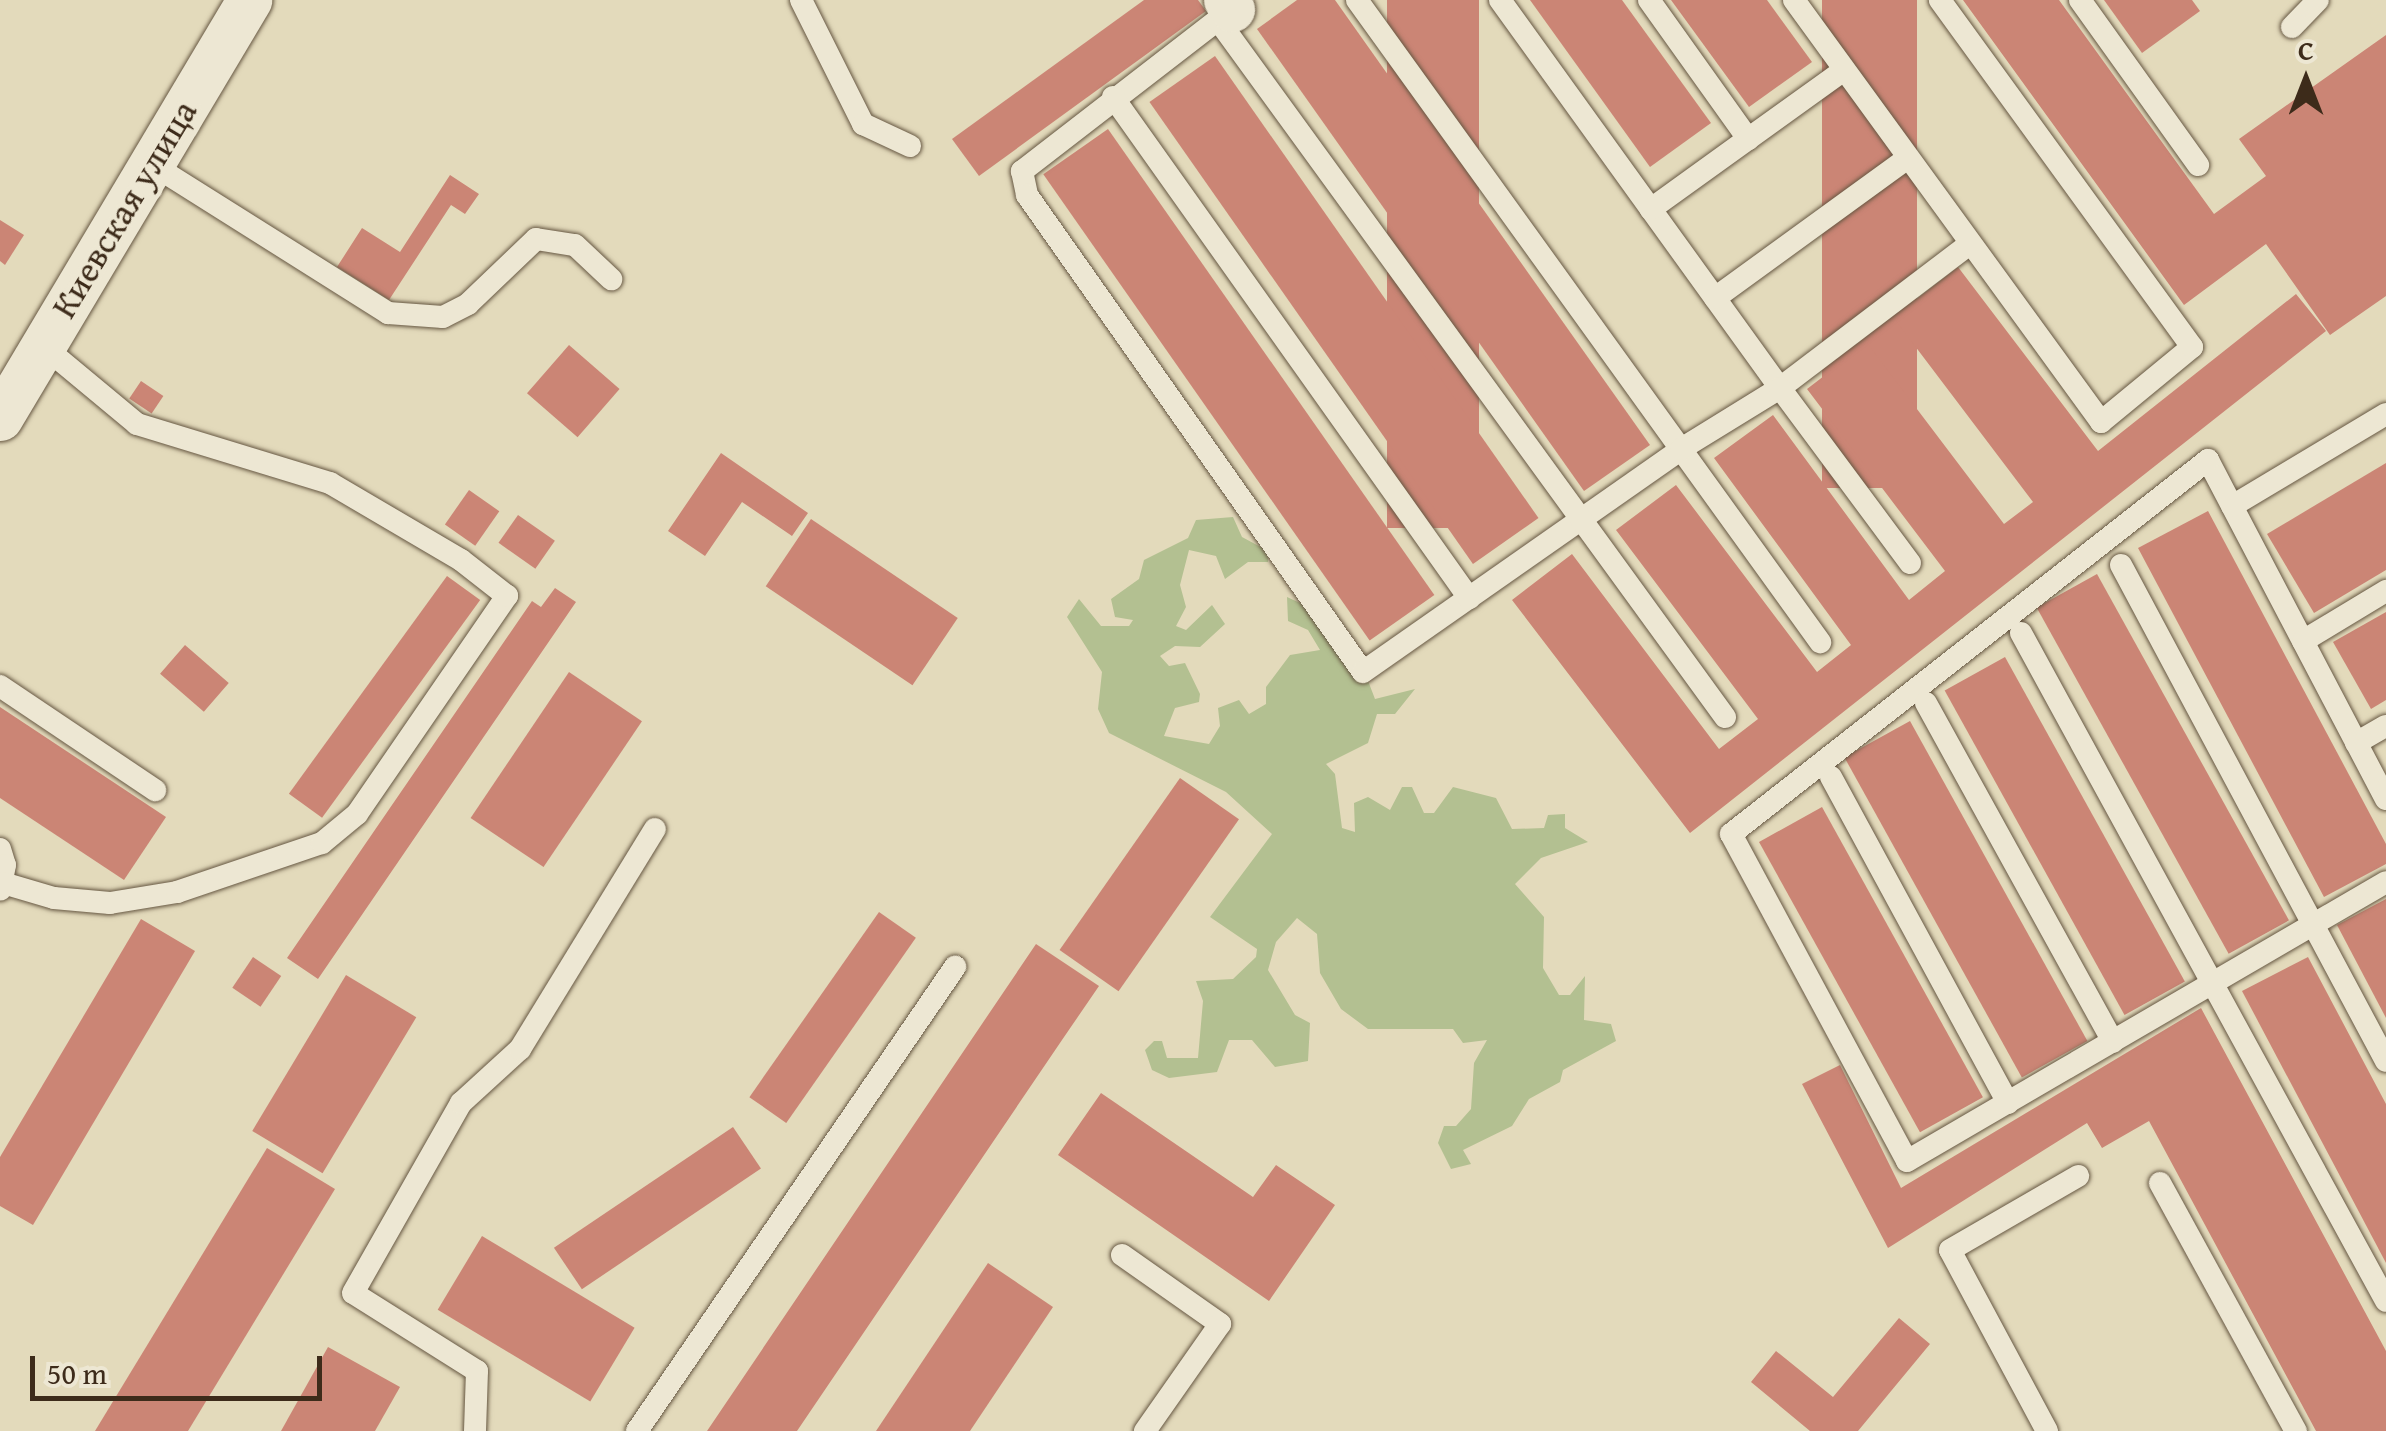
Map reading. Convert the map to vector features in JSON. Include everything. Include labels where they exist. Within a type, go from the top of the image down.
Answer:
[{"type":"street","name":"Киевская улица","points":[[0,418],[249,0]]},
{"type":"lane","points":[[801,0],[863,124],[910,146]]},
{"type":"lane","points":[[1357,0],[1820,642]]},
{"type":"lane","points":[[1500,0],[1910,563]]},
{"type":"lane","points":[[1649,0],[1748,138]]},
{"type":"lane","points":[[1794,0],[2101,422],[2192,347],[1940,0]]},
{"type":"lane","points":[[2080,0],[2198,165]]},
{"type":"lane","points":[[2292,28],[2318,0]]},
{"type":"lane","points":[[1725,717],[1581,518],[1230,7],[1022,170],[1027,196],[1364,672],[1468,598],[1581,518],[1680,448],[1780,388],[1970,244]]},
{"type":"lane","points":[[1650,208],[1844,70]]},
{"type":"lane","points":[[1113,97],[1468,598]]},
{"type":"lane","points":[[1715,298],[1908,158]]},
{"type":"lane","points":[[153,165],[388,313],[443,317],[468,304],[536,239],[556,237],[575,245],[611,278]]},
{"type":"lane","points":[[0,849],[2,887],[54,898],[110,903],[177,892],[322,843],[357,814],[507,596],[461,560],[330,482],[137,424],[42,345]]},
{"type":"lane","points":[[2232,506],[2386,414]]},
{"type":"lane","points":[[2386,799],[2208,460],[1730,834],[1907,1161],[2386,882]]},
{"type":"lane","points":[[2121,565],[2386,1061]]},
{"type":"lane","points":[[2303,641],[2386,592]]},
{"type":"lane","points":[[2022,633],[2386,1301]]},
{"type":"lane","points":[[0,686],[155,790]]},
{"type":"lane","points":[[1926,703],[2112,1042]]},
{"type":"lane","points":[[2356,743],[2386,726]]},
{"type":"lane","points":[[1831,778],[2008,1102]]},
{"type":"lane","points":[[475,1431],[477,1371],[354,1294],[461,1103],[520,1049],[655,829]]},
{"type":"lane","points":[[637,1431],[954,967]]},
{"type":"lane","points":[[2048,1431],[1950,1250],[2078,1176]]},
{"type":"lane","points":[[2160,1183],[2296,1431]]},
{"type":"lane","points":[[1122,1255],[1220,1324],[1145,1431]]},
{"type":"green space","points":[[1233,517],[1242,537],[1268,551],[1268,562],[1248,562],[1225,579],[1216,556],[1189,550],[1180,585],[1186,607],[1176,626],[1186,630],[1212,605],[1225,624],[1200,647],[1175,646],[1160,656],[1169,666],[1185,663],[1200,694],[1199,702],[1175,708],[1164,736],[1209,744],[1220,726],[1218,708],[1239,700],[1249,714],[1266,704],[1266,687],[1290,655],[1320,650],[1308,630],[1288,621],[1287,597],[1311,608],[1365,673],[1375,699],[1415,689],[1395,714],[1377,714],[1368,743],[1326,764],[1335,774],[1342,828],[1355,832],[1354,803],[1368,797],[1390,810],[1402,787],[1412,787],[1424,813],[1434,813],[1453,787],[1496,798],[1512,829],[1544,828],[1548,815],[1565,814],[1565,828],[1588,842],[1541,858],[1515,884],[1544,917],[1543,968],[1559,995],[1570,995],[1585,976],[1584,1020],[1611,1024],[1616,1041],[1563,1070],[1560,1082],[1529,1099],[1512,1126],[1463,1150],[1471,1164],[1451,1169],[1438,1143],[1444,1126],[1456,1126],[1471,1109],[1474,1063],[1487,1040],[1463,1043],[1453,1029],[1368,1029],[1341,1009],[1320,973],[1317,934],[1297,918],[1276,942],[1268,970],[1295,1015],[1310,1023],[1308,1061],[1275,1067],[1252,1040],[1229,1040],[1217,1072],[1169,1078],[1152,1070],[1145,1050],[1154,1041],[1162,1041],[1167,1058],[1198,1058],[1203,1001],[1196,981],[1233,979],[1256,957],[1257,949],[1210,917],[1272,834],[1226,792],[1109,733],[1098,709],[1102,672],[1067,617],[1079,599],[1101,626],[1129,626],[1133,620],[1115,617],[1111,599],[1139,579],[1144,560],[1188,538],[1196,520]]},
{"type":"building","points":[[1144,0],[1198,0],[1206,11],[979,176],[952,139]]},
{"type":"building","points":[[1297,0],[1335,0],[1650,445],[1584,491],[1257,29]]},
{"type":"building","points":[[1387,0],[1479,0],[1479,528],[1387,528]]},
{"type":"building","points":[[1530,0],[1622,0],[1711,123],[1650,167]]},
{"type":"building","points":[[1671,0],[1767,0],[1812,62],[1749,107]]},
{"type":"building","points":[[1822,0],[1917,0],[1917,488],[1822,488]]},
{"type":"building","points":[[1963,0],[2059,0],[2214,214],[2266,176],[2239,139],[2386,35],[2386,296],[2330,335],[2266,244],[2184,305]]},
{"type":"building","points":[[2104,0],[2192,0],[2200,11],[2142,53]]},
{"type":"building","points":[[1215,56],[1538,518],[1473,564],[1149,102]]},
{"type":"building","points":[[1108,129],[1434,595],[1370,640],[1043,174]]},
{"type":"building","points":[[450,175],[479,194],[465,214],[451,205],[389,300],[337,267],[362,228],[400,252]]},
{"type":"building","points":[[0,220],[24,235],[5,265],[0,261]]},
{"type":"building","points":[[1958,267],[2098,451],[2296,294],[2326,331],[1690,833],[1512,600],[1572,554],[1719,749],[1758,719],[1616,530],[1676,485],[1817,672],[1851,645],[1714,458],[1773,415],[1909,600],[1945,571],[1807,389],[1867,343],[2004,524],[2033,502],[1893,317]]},
{"type":"building","points":[[569,345],[620,389],[578,437],[527,393]]},
{"type":"building","points":[[141,381],[163,396],[152,414],[129,398]]},
{"type":"building","points":[[721,453],[808,513],[792,536],[742,502],[705,556],[668,531]]},
{"type":"building","points":[[2386,463],[2386,570],[2314,613],[2267,534]]},
{"type":"building","points":[[469,490],[499,511],[475,546],[445,524]]},
{"type":"building","points":[[2208,511],[2386,844],[2386,864],[2324,897],[2138,548]]},
{"type":"building","points":[[518,515],[555,541],[535,569],[498,543]]},
{"type":"building","points":[[811,519],[958,618],[912,685],[766,586]]},
{"type":"building","points":[[2097,574],[2289,920],[2229,954],[2037,607]]},
{"type":"building","points":[[447,576],[480,600],[322,818],[289,794]]},
{"type":"building","points":[[555,588],[576,602],[318,979],[287,958],[532,601],[541,607]]},
{"type":"building","points":[[2386,612],[2386,700],[2371,709],[2333,642]]},
{"type":"building","points":[[185,645],[229,683],[204,712],[160,674]]},
{"type":"building","points":[[2005,657],[2185,981],[2125,1015],[1945,690]]},
{"type":"building","points":[[569,672],[642,721],[544,867],[471,818]]},
{"type":"building","points":[[0,707],[166,817],[124,880],[0,798]]},
{"type":"building","points":[[1910,721],[2087,1041],[2022,1077],[1844,757]]},
{"type":"building","points":[[1180,778],[1239,819],[1119,991],[1060,950]]},
{"type":"building","points":[[1822,807],[1983,1097],[1920,1132],[1759,842]]},
{"type":"building","points":[[2386,899],[2386,1018],[2337,925]]},
{"type":"building","points":[[879,912],[916,938],[786,1123],[749,1097]]},
{"type":"building","points":[[141,919],[195,951],[33,1225],[0,1206],[0,1157]]},
{"type":"building","points":[[1036,944],[1099,986],[797,1431],[707,1431]]},
{"type":"building","points":[[253,957],[281,976],[260,1007],[232,988]]},
{"type":"building","points":[[2308,957],[2386,1104],[2386,1263],[2242,991]]},
{"type":"building","points":[[346,975],[416,1017],[323,1173],[252,1131]]},
{"type":"building","points":[[2201,1008],[2386,1351],[2386,1431],[2316,1431],[2149,1121],[2102,1148],[2087,1123],[1888,1248],[1802,1084],[1840,1065],[1901,1188]]},
{"type":"building","points":[[1101,1093],[1253,1197],[1276,1165],[1335,1205],[1269,1301],[1058,1155]]},
{"type":"building","points":[[733,1127],[761,1168],[582,1289],[554,1248]]},
{"type":"building","points":[[267,1148],[335,1189],[188,1431],[95,1431]]},
{"type":"building","points":[[482,1236],[635,1328],[590,1401],[438,1310]]},
{"type":"building","points":[[988,1263],[1053,1307],[970,1431],[876,1431]]},
{"type":"building","points":[[1899,1318],[1930,1344],[1858,1431],[1810,1431],[1751,1382],[1776,1351],[1833,1397]]},
{"type":"building","points":[[328,1347],[400,1387],[375,1431],[281,1431]]}]
